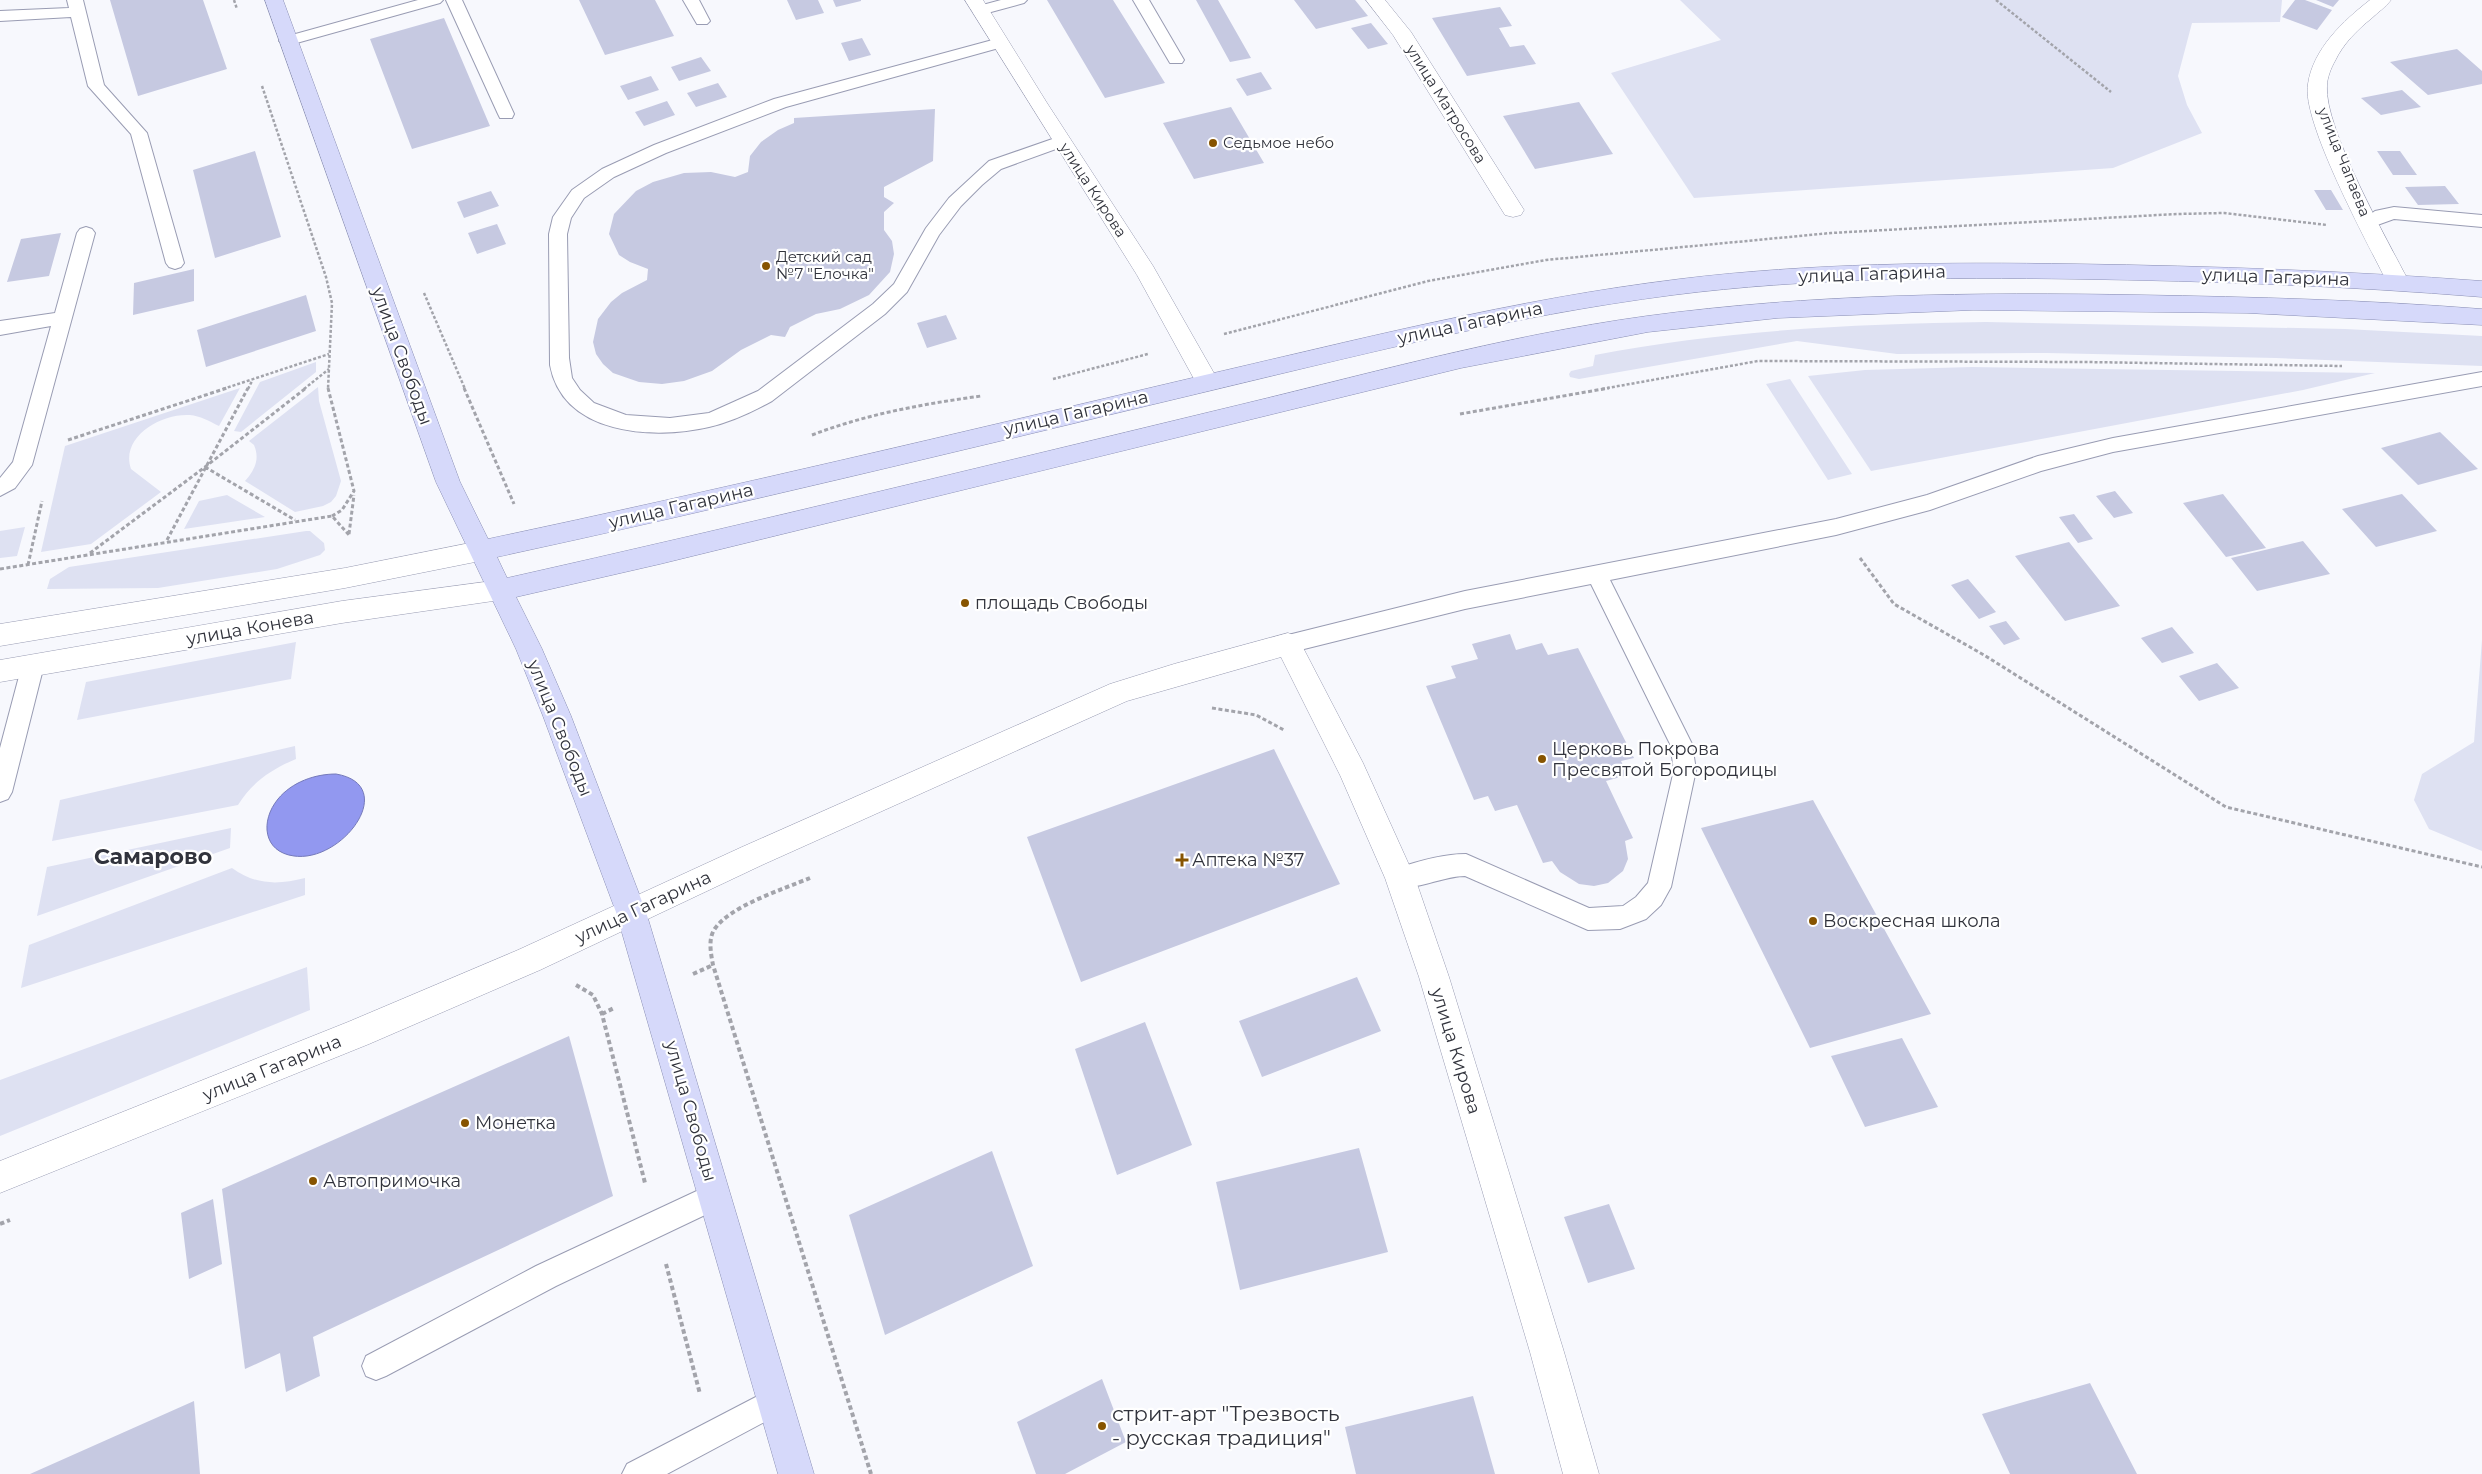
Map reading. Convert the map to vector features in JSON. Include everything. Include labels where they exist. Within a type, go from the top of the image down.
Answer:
[{"type":"main road","name":"улица Свободы","points":[[274,0],[287,41],[448,482],[529,649],[557,716],[632,912],[796,1474]]},
{"type":"main road","name":"улица Гагарина","points":[[480,551],[664,510],[1207,382],[1551,306],[1720,283],[1887,272],[1962,270],[2111,272],[2398,282],[2482,289]]},
{"type":"main road","name":"улица Гагарина","points":[[500,590],[660,554],[1461,360],[1646,325],[1812,308],[1979,301],[2273,305],[2482,317]]},
{"type":"street","name":"улица Матросова","points":[[1376,0],[1401,32],[1513,210]]},
{"type":"street","name":"улица Чапаева","points":[[2382,0],[2337,40],[2322,66],[2316,88],[2321,114],[2368,222],[2398,282]]},
{"type":"street","name":"улица Кирова","points":[[977,5],[1061,141],[1156,288],[1207,382]]},
{"type":"street","name":"улица Конева","points":[[0,635],[345,578],[480,551]]},
{"type":"street","name":"улица Конева","points":[[0,671],[342,612],[500,590]]},
{"type":"street","name":"улица Кирова","points":[[1288,644],[1352,772],[1400,878],[1434,977],[1544,1343],[1581,1474]]},
{"type":"street","name":"улица Гагарина","points":[[0,1176],[367,1029],[529,960],[1120,692],[1174,675],[1288,644]]},
{"type":"lane","points":[[287,41],[436,0]]},
{"type":"lane","points":[[454,0],[506,114]]},
{"type":"lane","points":[[691,0],[702,20]]},
{"type":"lane","points":[[977,5],[1019,0]]},
{"type":"lane","points":[[1141,0],[1176,60]]},
{"type":"lane","points":[[0,16],[77,6],[96,86],[139,133],[175,263]]},
{"type":"lane","points":[[1000,44],[780,103],[660,149],[592,183],[569,204],[562,217],[558,234],[559,349],[563,380],[575,398],[590,410],[604,418],[625,422],[671,425],[694,422],[709,420],[747,406],[765,396],[872,315],[901,288],[932,232],[955,202],[976,181],[995,165],[1061,141]]},
{"type":"lane","points":[[2368,222],[2381,215],[2394,213],[2482,221]]},
{"type":"lane","points":[[0,488],[8,482],[22,465],[86,233]]},
{"type":"lane","points":[[0,328],[61,318]]},
{"type":"lane","points":[[1288,644],[1465,600],[1836,527],[1930,502],[2038,464],[2113,445],[2482,379]]},
{"type":"lane","points":[[1400,878],[1450,865],[1466,865],[1588,919],[1609,921],[1630,916],[1649,903],[1659,887],[1685,770],[1681,744],[1597,575]]},
{"type":"lane","points":[[0,792],[33,665]]},
{"type":"lane","points":[[376,1366],[546,1276],[716,1195]]},
{"type":"lane","points":[[637,1474],[775,1401]]},
{"type":"path","points":[[234,0],[237,9]]},
{"type":"path","points":[[1996,0],[2111,92]]},
{"type":"path","points":[[261,83],[326,277],[332,303],[328,390],[354,491],[349,535],[332,516]]},
{"type":"path","points":[[422,289],[514,504]]},
{"type":"path","points":[[64,441],[329,354]]},
{"type":"path","points":[[1460,414],[1758,361],[2086,362],[2349,366]]},
{"type":"path","points":[[87,554],[205,467],[329,369]]},
{"type":"path","points":[[167,541],[253,379]]},
{"type":"path","points":[[205,467],[296,521]]},
{"type":"path","points":[[0,569],[332,516],[342,510],[354,491]]},
{"type":"path","points":[[1836,527],[1894,604],[1984,655],[2226,807],[2482,867]]},
{"type":"path","points":[[1205,708],[1256,715],[1288,732]]},
{"type":"path","points":[[815,876],[724,918],[714,931],[710,945],[713,965],[871,1474]]},
{"type":"shaded area","points":[[1680,0],[2282,0],[2280,22],[2192,23],[2178,76],[2187,105],[2202,133],[2113,168],[1694,198],[1611,73],[1721,40]]},
{"type":"shaded area","points":[[1986,322],[2345,329],[2482,336],[2482,366],[2276,358],[2047,353],[1897,354],[1797,341],[1579,379],[1570,377],[1569,374],[1571,371],[1593,366],[1595,355],[1643,346],[1790,330],[1888,324]]},
{"type":"shaded area","points":[[316,362],[316,372],[241,432],[234,431],[260,382]]},
{"type":"shaded area","points":[[1972,367],[2375,373],[2303,390],[1871,471],[1808,376],[1865,370]]},
{"type":"shaded area","points":[[1790,379],[1852,474],[1828,480],[1766,384]]},
{"type":"shaded area","points":[[318,387],[319,401],[341,481],[336,496],[331,502],[323,506],[295,512],[245,481],[256,464],[257,455],[254,445],[249,441]]},
{"type":"shaded area","points":[[240,388],[219,426],[197,416],[179,415],[156,423],[137,437],[129,457],[131,469],[161,492],[91,544],[41,552],[65,446]]},
{"type":"shaded area","points":[[227,495],[265,517],[184,529],[199,501]]},
{"type":"shaded area","points":[[25,527],[17,556],[0,558],[0,531]]},
{"type":"shaded area","points":[[310,531],[324,543],[325,550],[320,555],[277,569],[158,588],[47,589],[50,579],[69,567]]},
{"type":"shaded area","points":[[2482,640],[2482,851],[2429,829],[2414,800],[2422,774],[2474,742]]},
{"type":"shaded area","points":[[296,642],[291,679],[77,720],[86,682]]},
{"type":"shaded area","points":[[295,746],[296,759],[263,777],[238,805],[52,841],[60,800]]},
{"type":"shaded area","points":[[231,828],[230,848],[37,916],[47,867]]},
{"type":"shaded area","points":[[232,868],[249,878],[267,882],[285,882],[305,878],[305,895],[21,988],[29,945]]},
{"type":"shaded area","points":[[307,967],[310,1010],[0,1136],[0,1080]]},
{"type":"water","points":[[336,774],[355,781],[363,792],[364,807],[357,822],[346,836],[330,848],[312,855],[294,856],[276,848],[271,842],[267,826],[272,808],[278,799],[290,788],[304,780]]},
{"type":"building","points":[[110,0],[203,0],[227,69],[138,96]]},
{"type":"building","points":[[579,0],[655,0],[674,36],[605,55]]},
{"type":"building","points":[[787,0],[818,0],[824,13],[796,20]]},
{"type":"building","points":[[833,0],[861,0],[861,1],[836,7]]},
{"type":"building","points":[[1047,0],[1113,0],[1165,83],[1105,98]]},
{"type":"building","points":[[1196,0],[1218,0],[1251,58],[1230,62]]},
{"type":"building","points":[[1294,0],[1355,0],[1368,16],[1316,29]]},
{"type":"building","points":[[2295,0],[2305,0],[2332,10],[2317,30],[2282,17]]},
{"type":"building","points":[[2316,0],[2339,0],[2333,7]]},
{"type":"building","points":[[1500,7],[1512,26],[1499,28],[1510,47],[1524,45],[1536,64],[1467,76],[1432,18]]},
{"type":"building","points":[[444,18],[490,126],[412,149],[370,39]]},
{"type":"building","points":[[1371,23],[1388,44],[1368,49],[1351,28]]},
{"type":"building","points":[[862,38],[871,55],[849,61],[841,43]]},
{"type":"building","points":[[2457,49],[2482,71],[2482,84],[2428,95],[2390,62]]},
{"type":"building","points":[[701,57],[711,71],[679,81],[671,67]]},
{"type":"building","points":[[1261,72],[1272,89],[1247,96],[1236,79]]},
{"type":"building","points":[[651,76],[659,90],[628,100],[620,86]]},
{"type":"building","points":[[718,83],[727,97],[696,107],[687,93]]},
{"type":"building","points":[[2402,90],[2421,107],[2381,115],[2361,98]]},
{"type":"building","points":[[667,101],[675,115],[644,126],[635,112]]},
{"type":"building","points":[[1579,102],[1613,154],[1535,169],[1503,116]]},
{"type":"building","name":"Седьмое небо","points":[[1231,107],[1264,163],[1194,179],[1163,123]]},
{"type":"building","points":[[935,109],[933,161],[884,187],[884,197],[894,203],[884,212],[884,230],[892,241],[894,254],[890,272],[869,295],[840,309],[816,314],[790,327],[785,337],[771,335],[741,350],[712,371],[684,381],[662,384],[639,382],[613,373],[603,364],[596,354],[593,342],[598,319],[611,302],[622,293],[647,280],[648,269],[630,262],[619,255],[609,234],[614,214],[636,191],[653,182],[684,173],[711,172],[735,177],[748,172],[750,156],[761,142],[778,130],[794,123],[794,118]]},
{"type":"building","points":[[255,151],[281,237],[215,258],[193,170]]},
{"type":"building","points":[[2377,151],[2400,151],[2417,175],[2393,175]]},
{"type":"building","points":[[2445,186],[2459,204],[2418,205],[2405,187]]},
{"type":"building","points":[[2314,190],[2331,190],[2343,210],[2326,210]]},
{"type":"building","points":[[491,191],[499,206],[464,218],[457,202]]},
{"type":"building","points":[[497,224],[506,244],[477,254],[468,233]]},
{"type":"building","points":[[61,233],[49,276],[7,282],[21,239]]},
{"type":"building","points":[[194,269],[194,301],[133,315],[134,283]]},
{"type":"building","points":[[306,295],[316,331],[206,367],[197,330]]},
{"type":"building","points":[[946,315],[957,339],[927,348],[917,323]]},
{"type":"building","points":[[2440,432],[2478,469],[2418,485],[2381,448]]},
{"type":"building","points":[[2115,491],[2133,513],[2114,518],[2096,496]]},
{"type":"building","points":[[2223,494],[2266,548],[2226,557],[2183,503]]},
{"type":"building","points":[[2402,494],[2437,531],[2376,547],[2342,509]]},
{"type":"building","points":[[2074,514],[2093,539],[2078,543],[2059,517]]},
{"type":"building","points":[[2303,541],[2330,574],[2257,591],[2231,558]]},
{"type":"building","points":[[2069,542],[2120,606],[2065,621],[2015,556]]},
{"type":"building","points":[[1968,579],[1996,612],[1979,619],[1951,585]]},
{"type":"building","points":[[2006,621],[2020,639],[2004,645],[1989,626]]},
{"type":"building","points":[[2172,627],[2194,653],[2162,663],[2141,638]]},
{"type":"building","name":"Церковь Покрова Пресвятой Богородицы","points":[[1510,634],[1516,650],[1542,643],[1548,655],[1578,648],[1634,758],[1621,761],[1628,775],[1606,781],[1633,838],[1625,841],[1628,859],[1623,871],[1608,883],[1594,886],[1579,884],[1560,872],[1552,861],[1543,863],[1517,805],[1495,811],[1488,796],[1474,800],[1426,686],[1456,678],[1451,666],[1478,659],[1472,644]]},
{"type":"building","points":[[2217,663],[2239,688],[2199,701],[2179,676]]},
{"type":"building","name":"Аптека №37","points":[[1274,749],[1340,884],[1081,982],[1027,837]]},
{"type":"building","name":"Воскресная школа","points":[[1813,800],[1931,1014],[1810,1048],[1701,828]]},
{"type":"building","points":[[1357,977],[1381,1031],[1262,1077],[1239,1021]]},
{"type":"building","points":[[1145,1022],[1192,1145],[1117,1175],[1075,1049]]},
{"type":"building","points":[[569,1036],[613,1196],[313,1337],[320,1376],[286,1392],[280,1353],[245,1369],[222,1189]]},
{"type":"building","points":[[1902,1038],[1938,1107],[1865,1127],[1831,1056]]},
{"type":"building","points":[[1359,1148],[1388,1252],[1240,1290],[1216,1182]]},
{"type":"building","points":[[992,1151],[1033,1266],[885,1335],[849,1215]]},
{"type":"building","points":[[213,1199],[222,1264],[189,1279],[181,1213]]},
{"type":"building","points":[[1609,1204],[1635,1269],[1588,1283],[1564,1217]]},
{"type":"building","points":[[1102,1379],[1126,1442],[1065,1474],[1036,1474],[1017,1422]]},
{"type":"building","points":[[2090,1383],[2137,1474],[2010,1474],[1982,1414]]},
{"type":"building","points":[[1473,1396],[1495,1474],[1356,1474],[1345,1427]]},
{"type":"building","points":[[194,1401],[200,1474],[30,1474]]},
{"type":"place","name":"Седьмое небо","points":[[1213,143]]},
{"type":"place","name":"Детский сад №7 \"Елочка\"","points":[[766,266]]},
{"type":"place","name":"площадь Свободы","points":[[965,603]]},
{"type":"place","name":"Церковь Покрова Пресвятой Богородицы","points":[[1542,759]]},
{"type":"place","name":"Аптека №37","points":[[1182,860]]},
{"type":"place","name":"Воскресная школа","points":[[1813,921]]},
{"type":"place","name":"Монетка","points":[[465,1123]]},
{"type":"place","name":"Автопримочка","points":[[313,1181]]},
{"type":"place","name":"стрит-арт \"Трезвость - русская традиция\"","points":[[1102,1426]]},
{"type":"district","name":"Самарово","points":[[153,856]]}]
